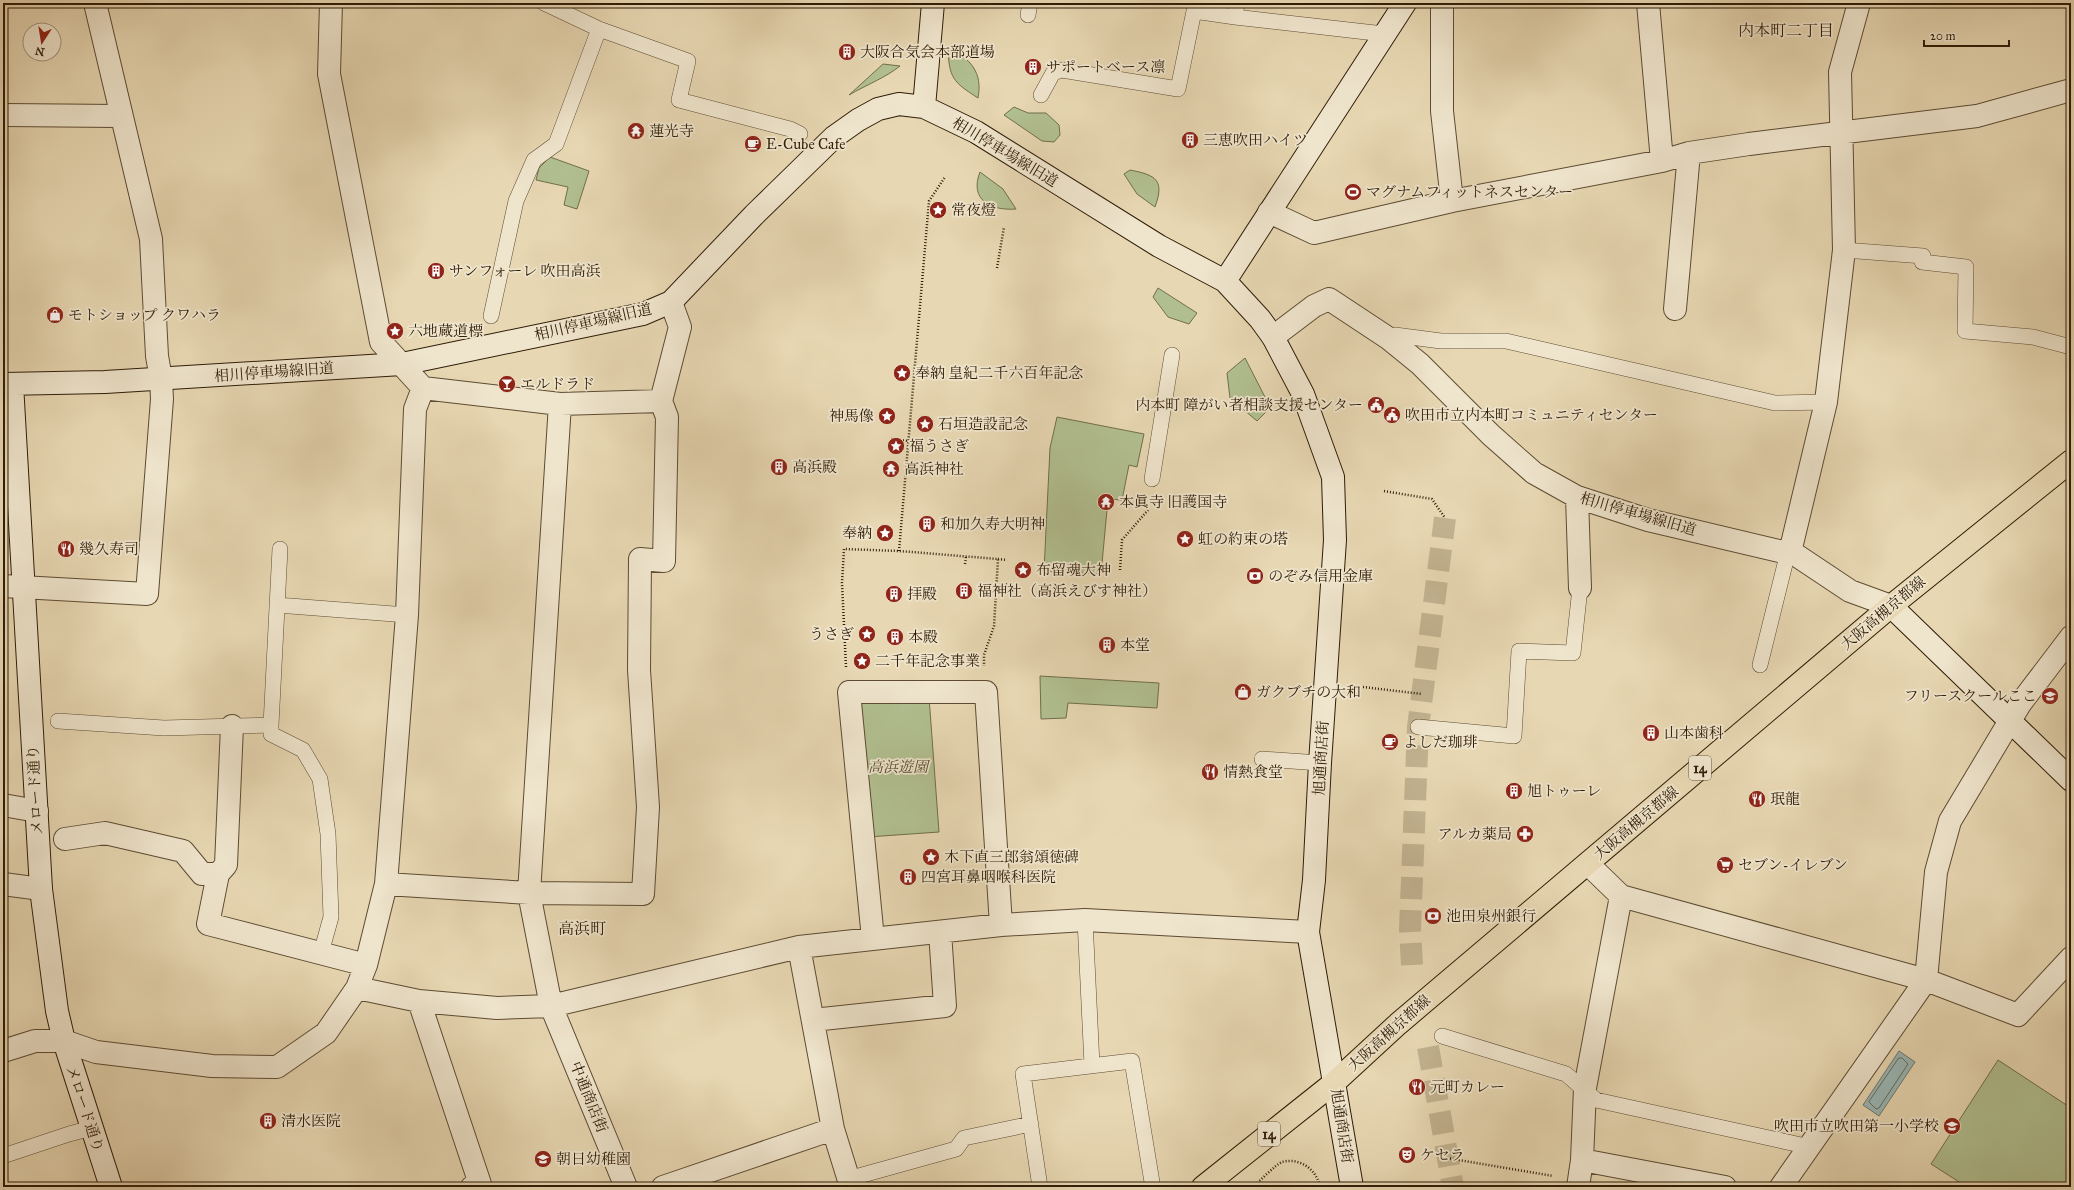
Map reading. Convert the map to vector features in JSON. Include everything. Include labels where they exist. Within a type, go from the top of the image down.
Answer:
[{"type":"main road","name":"大阪高槻京都線","points":[[1203,1187],[1335,1082],[1398,1024],[1890,606],[2071,461]]},
{"type":"street","points":[[13,586],[147,594],[162,399],[161,379],[157,356],[151,239],[120,116],[95,3]]},
{"type":"street","points":[[331,3],[329,74],[381,342],[423,388],[560,404],[661,400]]},
{"type":"street","points":[[924,107],[933,3]]},
{"type":"street","points":[[1225,282],[1405,3]]},
{"type":"street","points":[[1442,3],[1442,111],[1452,201]]},
{"type":"street","points":[[1648,3],[1662,161]]},
{"type":"street","points":[[1788,552],[1792,544],[1826,402],[1844,250],[1840,72],[1859,3]]},
{"type":"street","points":[[1269,212],[1314,233],[1452,201],[1662,161],[1689,154],[1749,144],[1977,116],[2071,90]]},
{"type":"street","name":"相川停車場線旧道","points":[[8,384],[161,379],[402,364],[643,314],[671,302],[754,215],[834,137],[858,120],[878,109],[899,104],[924,107],[976,132],[1159,246],[1225,282],[1260,319],[1273,338],[1314,306],[1329,299],[1388,338],[1420,364],[1491,435],[1534,472],[1577,497],[1648,520],[1788,552],[1796,555],[1850,591],[1890,606]]},
{"type":"street","points":[[3,115],[120,116]]},
{"type":"street","points":[[1675,309],[1689,154]]},
{"type":"street","points":[[386,884],[529,893],[643,894],[648,807],[639,670],[640,559],[664,561],[667,417],[661,400],[680,326],[671,302]]},
{"type":"street","name":"旭通商店街","points":[[1273,338],[1303,394],[1333,477],[1336,540],[1320,763],[1314,880],[1308,932],[1352,1187]]},
{"type":"street","name":"メロード通り","points":[[8,384],[13,586],[37,811],[41,889],[57,1011],[64,1041],[111,1187]]},
{"type":"street","points":[[3,1051],[34,1041],[64,1041],[96,1052],[212,1066],[277,1067],[326,1033],[357,988],[366,965],[386,884],[407,615],[415,410],[423,388]]},
{"type":"street","name":"中通商店街","points":[[560,404],[529,893],[552,1006],[626,1187]]},
{"type":"street","points":[[1577,497],[1580,588]]},
{"type":"street","points":[[1890,606],[2071,780]]},
{"type":"street","points":[[1781,1187],[1926,980],[1936,872],[1950,821],[2020,704],[2071,637]]},
{"type":"street","points":[[873,939],[849,692],[986,692],[1001,925]]},
{"type":"street","points":[[232,726],[226,865],[218,874],[208,924],[366,965]]},
{"type":"street","points":[[3,805],[37,811]]},
{"type":"street","points":[[65,839],[104,833],[162,846],[183,851],[202,874],[218,874]]},
{"type":"street","points":[[1588,864],[1621,896],[1926,980],[2018,1015],[2071,958]]},
{"type":"street","points":[[3,884],[41,889]]},
{"type":"street","points":[[1621,896],[1585,1088],[1580,1176],[1725,1187]]},
{"type":"street","points":[[357,988],[419,1001],[497,1008],[552,1006],[799,947],[1001,925],[1085,920],[1308,932]]},
{"type":"street","points":[[813,1020],[946,1006],[940,932]]},
{"type":"street","points":[[799,947],[833,1129],[850,1183]]},
{"type":"street","points":[[419,1001],[478,1186]]},
{"type":"street","points":[[663,1187],[833,1129]]},
{"type":"lane","points":[[544,3],[599,29],[688,61],[679,100],[790,129],[800,134]]},
{"type":"lane","points":[[1041,95],[1053,74],[1062,70],[1178,89],[1194,11],[1236,10],[1384,34]]},
{"type":"lane","points":[[491,316],[516,201],[534,160],[556,144],[599,29]]},
{"type":"lane","points":[[1844,250],[1923,256],[1922,262],[1966,267],[1964,331],[2033,337],[2071,347]]},
{"type":"lane","points":[[1388,338],[1395,335],[1441,341],[1506,341],[1775,403],[1826,402]]},
{"type":"lane","points":[[1152,479],[1172,355]]},
{"type":"lane","points":[[280,549],[271,734],[303,750],[320,779],[328,834],[331,917],[321,953]]},
{"type":"lane","points":[[1760,665],[1788,552]]},
{"type":"lane","points":[[1418,727],[1514,736],[1519,651],[1573,653],[1580,588]]},
{"type":"lane","points":[[277,605],[407,615]]},
{"type":"lane","points":[[58,721],[164,728],[271,725]]},
{"type":"lane","points":[[1262,759],[1320,763]]},
{"type":"lane","points":[[1085,920],[1092,1065]]},
{"type":"lane","points":[[1442,1036],[1566,1074],[1585,1088],[1596,1100],[1810,1147]]},
{"type":"lane","points":[[1040,1187],[1024,1074],[1132,1061],[1152,1182]]},
{"type":"lane","points":[[850,1183],[956,1149],[964,1138],[1031,1124]]},
{"type":"lane","points":[[3,1156],[92,1128]]},
{"type":"path","points":[[899,551],[929,201],[945,177]]},
{"type":"path","points":[[997,268],[1004,227]]},
{"type":"path","points":[[891,439],[908,441]]},
{"type":"path","points":[[1384,491],[1432,499],[1444,518]]},
{"type":"path","points":[[1120,570],[1122,540],[1148,510]]},
{"type":"path","points":[[849,692],[842,583],[844,549],[899,551],[1007,560]]},
{"type":"path","points":[[965,564],[966,556]]},
{"type":"path","points":[[984,663],[984,655],[994,626],[998,559]]},
{"type":"path","points":[[997,584],[1014,585]]},
{"type":"path","points":[[1363,688],[1422,694]]},
{"type":"path","points":[[1447,1158],[1580,1176]]},
{"type":"path","points":[[1253,1187],[1282,1162],[1297,1162],[1311,1168],[1319,1180],[1320,1187]]},
{"type":"green space","points":[[948,48],[963,56],[977,73],[979,81],[978,98],[963,88],[951,73]]},
{"type":"green space","points":[[883,64],[900,66],[882,78],[849,95]]},
{"type":"green space","points":[[1014,107],[1028,113],[1046,113],[1059,125],[1060,135],[1054,142],[1042,141],[1004,115]]},
{"type":"green space","points":[[550,157],[589,171],[577,209],[564,205],[568,187],[536,180],[539,168]]},
{"type":"green space","points":[[1130,170],[1146,174],[1156,180],[1159,191],[1155,207],[1137,194],[1124,174]]},
{"type":"green space","points":[[980,172],[1003,189],[1016,209],[998,208],[984,202],[977,190],[977,182]]},
{"type":"green space","points":[[1158,288],[1197,313],[1189,324],[1168,317],[1153,297]]},
{"type":"green space","points":[[1245,358],[1266,399],[1267,411],[1257,421],[1230,398],[1227,373]]},
{"type":"green space","points":[[1057,417],[1144,434],[1137,467],[1129,465],[1122,500],[1108,499],[1101,574],[1044,571],[1050,448]]},
{"type":"green space","points":[[1040,676],[1159,683],[1157,708],[1068,703],[1066,718],[1041,719]]},
{"type":"green space","name":"高浜遊園","points":[[929,697],[939,832],[868,837],[858,703]]},
{"type":"green space","points":[[1998,1060],[2071,1108],[2071,1187],[1967,1187],[1931,1164]]},
{"type":"water","points":[[1899,1051],[1915,1062],[1879,1116],[1863,1105]]},
{"type":"tunnel","points":[[1412,965],[1410,929],[1418,727],[1445,518]]},
{"type":"tunnel","points":[[1428,1047],[1453,1187]]},
{"type":"place","name":"大阪合気会本部道場","points":[[847,52]]},
{"type":"place","name":"サポートベース凛","points":[[1033,67]]},
{"type":"place","name":"蓮光寺","points":[[636,131]]},
{"type":"place","name":"三恵吹田ハイツ","points":[[1190,140]]},
{"type":"place","name":"E-Cube Cafe","points":[[753,144]]},
{"type":"place","name":"マグナムフィットネスセンター","points":[[1353,192]]},
{"type":"place","name":"常夜燈","points":[[938,210]]},
{"type":"place","name":"サンフォーレ 吹田高浜","points":[[436,271]]},
{"type":"place","name":"モトショップ クワハラ","points":[[55,315]]},
{"type":"place","name":"六地蔵道標","points":[[395,331]]},
{"type":"place","name":"奉納 皇紀二千六百年記念","points":[[902,373]]},
{"type":"place","name":"エルドラド","points":[[507,384]]},
{"type":"place","name":"内本町 障がい者相談支援センター","points":[[1376,405]]},
{"type":"place","name":"吹田市立内本町コミュニティセンター","points":[[1392,415]]},
{"type":"place","name":"神馬像","points":[[887,416]]},
{"type":"place","name":"石垣造設記念","points":[[925,424]]},
{"type":"place","name":"福うさぎ","points":[[896,446]]},
{"type":"place","name":"高浜殿","points":[[779,467]]},
{"type":"place","name":"高浜神社","points":[[891,469]]},
{"type":"place","name":"本眞寺 旧護国寺","points":[[1106,502]]},
{"type":"place","name":"和加久寿大明神","points":[[927,524]]},
{"type":"place","name":"奉納","points":[[885,533]]},
{"type":"place","name":"虹の約束の塔","points":[[1185,539]]},
{"type":"place","name":"幾久寿司","points":[[66,549]]},
{"type":"place","name":"布留魂大神","points":[[1023,570]]},
{"type":"place","name":"のぞみ信用金庫","points":[[1255,576]]},
{"type":"place","name":"福神社（高浜えびす神社）","points":[[964,591]]},
{"type":"place","name":"拝殿","points":[[894,594]]},
{"type":"place","name":"うさぎ","points":[[867,634]]},
{"type":"place","name":"本殿","points":[[895,637]]},
{"type":"place","name":"本堂","points":[[1107,645]]},
{"type":"place","name":"二千年記念事業","points":[[862,661]]},
{"type":"place","name":"ガクブチの大和","points":[[1243,692]]},
{"type":"place","name":"フリースクールここ","points":[[2050,696]]},
{"type":"place","name":"山本歯科","points":[[1651,733]]},
{"type":"place","name":"よしだ珈琲","points":[[1390,742]]},
{"type":"place","name":"情熱食堂","points":[[1210,772]]},
{"type":"place","name":"旭トゥーレ","points":[[1514,791]]},
{"type":"place","name":"珉龍","points":[[1757,799]]},
{"type":"place","name":"アルカ薬局","points":[[1525,834]]},
{"type":"place","name":"木下直三郎翁頌徳碑","points":[[931,857]]},
{"type":"place","name":"セブン-イレブン","points":[[1725,865]]},
{"type":"place","name":"四宮耳鼻咽喉科医院","points":[[908,877]]},
{"type":"place","name":"池田泉州銀行","points":[[1433,916]]},
{"type":"place","name":"元町カレー","points":[[1417,1087]]},
{"type":"place","name":"清水医院","points":[[268,1121]]},
{"type":"place","name":"吹田市立吹田第一小学校","points":[[1952,1126]]},
{"type":"place","name":"ケセラ","points":[[1407,1155]]},
{"type":"place","name":"朝日幼稚園","points":[[543,1159]]},
{"type":"district","name":"内本町二丁目","points":[[1786,30]]},
{"type":"district","name":"高浜町","points":[[582,928]]}]
